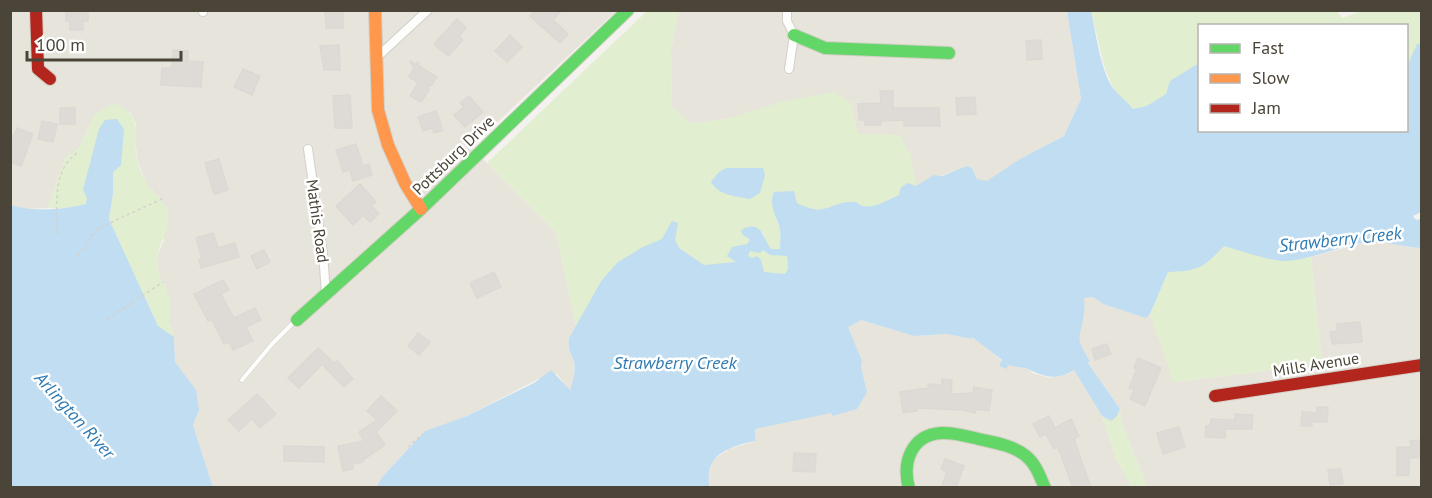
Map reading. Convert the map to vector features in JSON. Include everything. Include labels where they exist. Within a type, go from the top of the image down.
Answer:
[{"type":"street","points":[[36,10],[38,69],[50,79]]},
{"type":"street","points":[[375,10],[378,110],[388,145],[405,183],[421,209]]},
{"type":"street","points":[[376,58],[428,10]]},
{"type":"street","name":"Pottsburg Drive","points":[[297,320],[421,209],[628,10]]},
{"type":"street","points":[[787,10],[787,21],[795,35],[825,48],[949,53]]},
{"type":"street","points":[[789,69],[795,35]]},
{"type":"street","name":"Mathis Road","points":[[308,149],[323,254],[326,293]]},
{"type":"street","name":"Mills Avenue","points":[[1215,396],[1422,365]]},
{"type":"street","points":[[909,488],[905,477],[910,450],[927,436],[940,433],[965,436],[1010,447],[1023,453],[1030,460],[1045,488]]},
{"type":"lane","points":[[242,380],[272,344],[297,320]]},
{"type":"path","points":[[57,234],[57,190],[67,161],[76,154],[75,151]]},
{"type":"path","points":[[78,256],[97,229],[164,198]]},
{"type":"path","points":[[107,319],[163,282]]},
{"type":"path","points":[[408,447],[423,434]]},
{"type":"shaded area","points":[[679,10],[1067,11],[1081,99],[1064,136],[1020,159],[987,182],[977,179],[972,168],[966,166],[916,186],[730,118],[692,124],[672,108],[671,49]]},
{"type":"shaded area","points":[[10,11],[616,11],[471,147],[556,232],[576,326],[569,338],[568,346],[574,363],[574,379],[570,391],[557,374],[538,379],[467,416],[425,431],[383,476],[376,487],[216,488],[212,486],[193,425],[199,410],[175,362],[174,337],[169,322],[170,302],[158,274],[157,256],[164,240],[162,200],[147,185],[138,162],[135,140],[136,124],[130,112],[88,128],[79,148],[65,158],[48,208],[24,209],[11,205]]},
{"type":"shaded area","points":[[1388,242],[1421,248],[1421,487],[1147,487],[1122,424],[1120,409],[1088,363],[1090,361],[1078,337],[1084,314],[1084,298],[1093,297],[1103,304],[1145,317],[1150,314],[1174,382],[1322,364],[1311,257],[1363,243]]},
{"type":"shaded area","points":[[861,320],[914,336],[947,334],[971,339],[972,336],[1002,361],[1000,366],[1007,368],[1008,365],[1028,369],[1032,373],[1050,378],[1068,374],[1074,370],[1102,416],[1116,459],[1132,487],[709,488],[708,473],[712,461],[729,449],[755,441],[755,429],[813,415],[831,413],[832,416],[867,392],[862,361],[847,326]]},
{"type":"green space","points":[[1336,10],[1342,18],[1363,11],[1421,11],[1422,175],[1407,132],[1408,24],[1198,24],[1198,132],[1109,130],[1114,89],[1105,69],[1091,11]]},
{"type":"green space","points":[[647,11],[679,11],[671,49],[672,108],[692,124],[730,118],[781,102],[834,92],[851,103],[858,134],[900,135],[911,156],[916,185],[934,175],[943,176],[966,166],[972,168],[977,179],[987,182],[893,206],[776,219],[781,231],[780,249],[771,249],[763,232],[745,238],[778,253],[787,255],[788,270],[785,274],[576,326],[556,232],[487,163]]},
{"type":"green space","points":[[117,104],[132,116],[136,129],[136,153],[140,169],[147,184],[167,208],[168,225],[158,252],[157,263],[170,301],[169,321],[174,337],[158,326],[109,219],[113,194],[113,172],[124,129],[86,204],[68,208],[48,208],[65,158],[79,148],[95,114]]},
{"type":"green space","points":[[1165,231],[1284,261],[1311,257],[1322,364],[1173,382],[1150,314],[1168,272]]},
{"type":"green space","points":[[1120,409],[1122,424],[1147,487],[1132,487],[1116,459],[1102,416],[1111,421]]},
{"type":"water","name":"Strawberry Creek","points":[[1067,11],[1091,11],[1102,61],[1109,80],[1115,91],[1133,109],[1147,106],[1166,94],[1170,81],[1198,64],[1198,132],[1408,132],[1408,64],[1417,44],[1421,44],[1421,212],[1413,216],[1416,220],[1421,219],[1421,248],[1377,242],[1362,243],[1306,258],[1280,261],[1224,246],[1199,267],[1186,271],[1168,272],[1150,314],[1146,318],[1103,304],[1093,297],[1084,298],[1080,333],[1081,346],[1090,361],[1088,363],[1120,409],[1111,421],[1102,416],[1074,370],[1062,376],[1051,377],[1026,368],[1008,365],[1007,369],[999,366],[1002,360],[972,337],[971,339],[947,334],[914,336],[861,320],[848,327],[862,361],[867,392],[857,409],[832,416],[831,413],[755,429],[755,441],[731,448],[715,458],[709,469],[709,487],[376,487],[383,476],[425,431],[467,416],[534,383],[551,370],[570,390],[575,369],[569,348],[569,338],[602,280],[618,262],[662,239],[672,221],[678,223],[675,240],[679,248],[704,265],[736,262],[727,256],[732,247],[747,244],[750,240],[742,234],[741,230],[748,227],[757,228],[771,249],[780,249],[780,229],[772,206],[774,192],[794,191],[797,203],[816,209],[847,202],[856,202],[866,206],[877,205],[899,195],[901,187],[908,183],[916,186],[934,175],[943,176],[966,166],[972,168],[977,179],[987,181],[1020,159],[1064,136],[1081,99]],"holes":[[[763,250],[770,255],[787,256],[788,269],[785,274],[764,272],[761,260],[757,256],[752,258],[748,256],[750,251],[760,253]]]},
{"type":"water","name":"Arlington River","points":[[117,119],[124,129],[121,165],[113,172],[113,194],[109,219],[158,326],[174,337],[175,362],[196,390],[199,410],[193,425],[212,485],[216,487],[11,487],[11,205],[29,209],[48,209],[86,204],[87,198],[83,190],[99,129],[105,120]]},
{"type":"water","points":[[726,168],[763,168],[765,175],[760,193],[750,199],[728,195],[719,190],[711,182],[719,172]]},
{"type":"building","points":[[66,10],[88,11],[88,21],[83,21],[83,30],[70,30],[70,21],[66,21]]},
{"type":"building","points":[[325,10],[343,10],[343,28],[326,28]]},
{"type":"building","points":[[536,10],[562,10],[553,20],[568,34],[560,43],[530,16]]},
{"type":"building","points":[[457,19],[466,28],[459,36],[463,40],[448,56],[434,44]]},
{"type":"building","points":[[510,35],[522,47],[507,62],[495,51]]},
{"type":"building","points":[[1041,40],[1042,59],[1027,60],[1026,41]]},
{"type":"building","points":[[339,45],[340,70],[324,70],[320,46]]},
{"type":"building","points":[[173,50],[188,51],[188,61],[203,62],[201,87],[161,85],[162,68],[172,68]]},
{"type":"building","points":[[411,61],[416,65],[418,62],[420,67],[437,77],[430,87],[425,81],[429,90],[421,102],[410,96],[418,83],[409,77],[414,68]]},
{"type":"building","points":[[243,69],[260,76],[252,95],[234,87]]},
{"type":"building","points":[[880,91],[893,91],[893,108],[939,108],[940,126],[904,126],[904,120],[881,121],[881,125],[865,125],[865,120],[859,120],[858,104],[881,103]]},
{"type":"building","points":[[350,95],[352,128],[335,128],[333,96]]},
{"type":"building","points":[[469,96],[483,112],[465,127],[454,115],[464,107],[460,103]]},
{"type":"building","points":[[975,97],[976,114],[957,115],[956,98]]},
{"type":"building","points":[[60,108],[75,108],[75,124],[60,124]]},
{"type":"building","points":[[436,111],[443,130],[434,133],[432,128],[423,131],[418,117]]},
{"type":"building","points":[[42,121],[57,124],[53,142],[38,139]]},
{"type":"building","points":[[17,128],[33,134],[21,166],[10,162],[10,145]]},
{"type":"building","points":[[356,144],[363,166],[369,164],[372,175],[353,181],[350,170],[343,172],[336,150]]},
{"type":"building","points":[[219,159],[228,190],[214,194],[205,163]]},
{"type":"building","points":[[360,184],[376,202],[371,206],[379,214],[370,222],[363,215],[353,225],[336,206]]},
{"type":"building","points":[[213,233],[218,248],[235,243],[239,257],[201,268],[199,260],[202,259],[196,238]]},
{"type":"building","points":[[264,250],[270,262],[257,269],[251,256]]},
{"type":"building","points":[[494,272],[501,287],[477,298],[470,283]]},
{"type":"building","points":[[223,280],[229,290],[221,294],[234,318],[255,308],[261,320],[246,327],[253,341],[233,350],[229,342],[224,344],[212,320],[208,321],[194,294]]},
{"type":"building","points":[[1360,322],[1362,342],[1332,344],[1330,332],[1337,331],[1337,324]]},
{"type":"building","points":[[418,333],[430,342],[419,355],[408,346]]},
{"type":"building","points":[[1107,344],[1111,354],[1095,360],[1092,349]]},
{"type":"building","points":[[318,348],[334,363],[337,361],[353,379],[344,387],[322,364],[299,388],[288,378]]},
{"type":"building","points":[[1138,358],[1161,368],[1145,406],[1130,399],[1134,390],[1129,388],[1137,369],[1134,368]]},
{"type":"building","points":[[942,379],[952,380],[951,394],[973,393],[974,387],[992,390],[989,411],[976,409],[975,413],[966,410],[916,408],[917,411],[903,413],[900,392],[928,388],[928,384],[942,385]]},
{"type":"building","points":[[257,394],[276,414],[260,428],[252,419],[239,431],[228,420]]},
{"type":"building","points":[[381,396],[397,411],[376,432],[385,445],[363,462],[352,464],[353,469],[343,471],[338,446],[364,441],[359,432],[377,420],[367,411]]},
{"type":"building","points":[[1317,407],[1328,407],[1327,422],[1312,422],[1312,426],[1301,426],[1302,412],[1317,413]]},
{"type":"building","points":[[1235,414],[1253,415],[1252,429],[1225,429],[1225,438],[1205,437],[1206,426],[1210,426],[1211,419],[1235,420]]},
{"type":"building","points":[[1049,416],[1055,428],[1071,419],[1079,436],[1074,439],[1091,488],[1073,488],[1058,447],[1054,449],[1046,434],[1040,437],[1033,424]]},
{"type":"building","points":[[1179,427],[1185,447],[1163,454],[1157,433]]},
{"type":"building","points":[[1422,440],[1422,457],[1409,458],[1409,475],[1397,476],[1397,447],[1411,447],[1410,441]]},
{"type":"building","points":[[284,446],[324,447],[324,462],[284,461]]},
{"type":"building","points":[[794,453],[816,454],[815,472],[793,471]]},
{"type":"building","points":[[945,459],[964,466],[956,488],[941,488],[947,472],[941,469]]},
{"type":"building","points":[[1341,469],[1343,484],[1330,485],[1328,470]]},
{"type":"traffic: fast","points":[[297,320],[421,209],[628,10]]},
{"type":"traffic: fast","points":[[794,35],[825,48],[949,53]]},
{"type":"traffic: fast","points":[[909,488],[907,469],[911,452],[922,439],[941,433],[994,442],[1016,450],[1032,463],[1045,488]]},
{"type":"traffic: slow","points":[[375,10],[378,110],[388,145],[405,183],[421,209]]},
{"type":"traffic: jam","points":[[36,10],[38,69],[50,79]]},
{"type":"traffic: jam","points":[[1215,396],[1422,365]]}]
